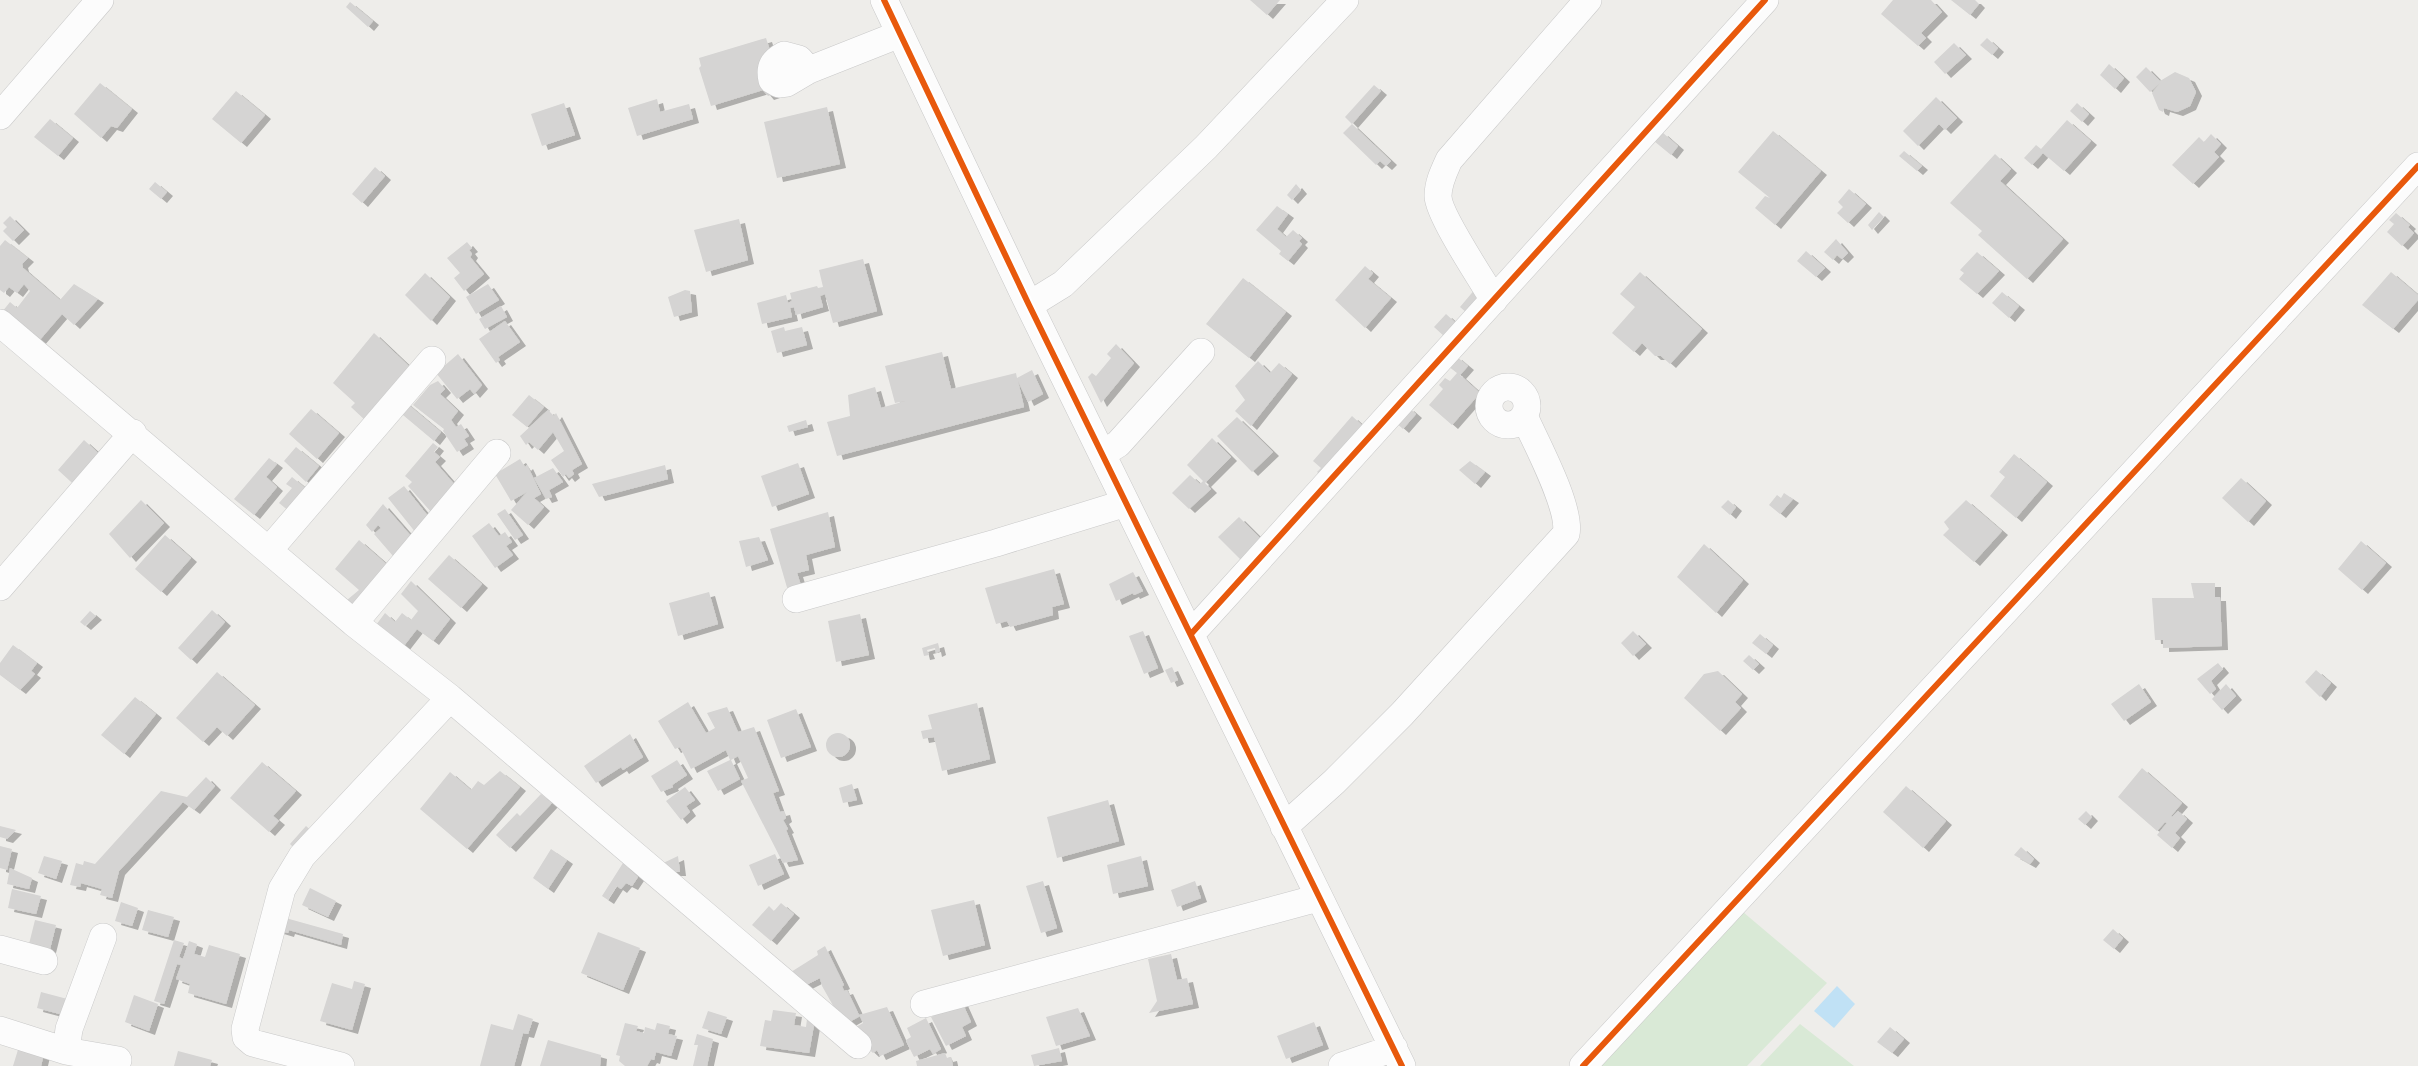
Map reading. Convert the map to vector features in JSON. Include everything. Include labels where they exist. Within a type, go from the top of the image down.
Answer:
[{"type":"street","points":[[0,116],[100,0]]},
{"type":"street","points":[[884,0],[1029,305],[1398,1057],[1342,1066]]},
{"type":"street","points":[[1029,305],[1064,284],[1206,147],[1345,0]]},
{"type":"street","points":[[1494,300],[1445,217],[1438,198],[1442,175],[1449,160],[1588,0]]},
{"type":"street","points":[[1191,634],[1765,0]]},
{"type":"street","points":[[809,70],[900,33]]},
{"type":"street","points":[[1583,1066],[2418,166]]},
{"type":"street","points":[[0,323],[354,623],[450,698],[858,1045]]},
{"type":"street","points":[[1102,453],[1118,444],[1201,351]]},
{"type":"street","points":[[269,550],[432,360]]},
{"type":"street","points":[[1284,827],[1334,782],[1402,714],[1566,534],[1568,525],[1560,498],[1524,416]]},
{"type":"street","points":[[0,587],[133,434]]},
{"type":"street","points":[[354,623],[497,453]]},
{"type":"street","points":[[796,599],[996,543],[1126,503]]},
{"type":"street","points":[[341,1066],[298,1060],[253,1043],[246,1037],[245,1029],[282,889],[302,856],[450,698]]},
{"type":"street","points":[[924,1004],[1318,898]]},
{"type":"street","points":[[66,1051],[69,1029],[103,937]]},
{"type":"street","points":[[0,949],[44,961]]},
{"type":"street","points":[[0,1030],[66,1051],[118,1060]]},
{"type":"green space","points":[[1743,912],[1827,983],[1747,1066],[1598,1066]]},
{"type":"green space","points":[[1800,1024],[1854,1066],[1760,1066]]},
{"type":"water","points":[[1837,986],[1855,1004],[1834,1028],[1814,1011]]},
{"type":"building","points":[[1250,0],[1280,0],[1267,15]]},
{"type":"building","points":[[1893,0],[1931,0],[1942,12],[1921,33],[1926,38],[1918,46],[1881,14]]},
{"type":"building","points":[[1951,0],[1975,0],[1979,4],[1970,15]]},
{"type":"building","points":[[350,2],[373,21],[368,27],[346,7]]},
{"type":"building","points":[[766,38],[783,91],[768,96],[763,90],[711,106],[699,68],[701,66],[699,58]]},
{"type":"building","points":[[1987,38],[1998,48],[1992,55],[1980,45]]},
{"type":"building","points":[[1954,43],[1966,55],[1945,74],[1934,62]]},
{"type":"building","points":[[2109,64],[2124,78],[2115,89],[2100,75]]},
{"type":"building","points":[[2146,67],[2160,81],[2175,72],[2189,78],[2196,92],[2190,106],[2177,112],[2164,108],[2163,112],[2159,110],[2152,93],[2160,83],[2150,92],[2136,77]]},
{"type":"building","points":[[100,83],[132,109],[117,128],[111,126],[101,138],[74,114]]},
{"type":"building","points":[[1374,85],[1381,91],[1352,124],[1345,117]]},
{"type":"building","points":[[236,91],[265,115],[241,143],[212,119]]},
{"type":"building","points":[[1936,97],[1957,118],[1945,130],[1939,124],[1918,146],[1903,131]]},
{"type":"building","points":[[657,99],[660,112],[689,104],[693,119],[637,136],[628,108]]},
{"type":"building","points":[[564,103],[575,135],[542,146],[531,114]]},
{"type":"building","points":[[2077,103],[2089,114],[2082,122],[2070,111]]},
{"type":"building","points":[[827,107],[840,164],[777,178],[764,122]]},
{"type":"building","points":[[50,119],[73,138],[58,156],[34,137]]},
{"type":"building","points":[[2067,120],[2091,141],[2064,171],[2043,153],[2032,165],[2024,158],[2036,145],[2041,149]]},
{"type":"building","points":[[1352,124],[1391,161],[1386,166],[1380,161],[1376,165],[1343,133]]},
{"type":"building","points":[[1773,131],[1821,171],[1775,225],[1755,208],[1765,196],[1770,198],[1738,172]]},
{"type":"building","points":[[1662,132],[1678,146],[1671,155],[1654,141]]},
{"type":"building","points":[[2211,134],[2221,144],[2214,152],[2219,157],[2193,184],[2172,165],[2199,137],[2204,142]]},
{"type":"building","points":[[1904,151],[1922,166],[1917,171],[1899,156]]},
{"type":"building","points":[[1995,154],[2011,169],[2000,181],[2063,239],[2027,279],[1978,235],[1982,231],[1950,203]]},
{"type":"building","points":[[375,167],[385,176],[362,203],[352,194]]},
{"type":"building","points":[[155,182],[167,192],[161,199],[149,189]]},
{"type":"building","points":[[1296,184],[1301,190],[1292,200],[1287,195]]},
{"type":"building","points":[[1849,189],[1866,204],[1848,223],[1837,213],[1843,207],[1838,202]]},
{"type":"building","points":[[1277,206],[1288,214],[1277,229],[1286,237],[1293,230],[1302,238],[1299,241],[1302,244],[1288,261],[1279,254],[1281,251],[1256,230]]},
{"type":"building","points":[[1879,212],[1884,217],[1872,230],[1868,225]]},
{"type":"building","points":[[2396,213],[2410,225],[2408,227],[2414,233],[2402,246],[2387,232],[2394,224],[2389,220]]},
{"type":"building","points":[[10,216],[24,230],[13,241],[3,231],[7,227],[3,223]]},
{"type":"building","points":[[739,219],[748,260],[706,272],[694,230]]},
{"type":"building","points":[[1836,239],[1848,253],[1842,259],[1837,255],[1833,260],[1824,252]]},
{"type":"building","points":[[5,240],[28,258],[22,264],[23,268],[60,300],[74,284],[98,299],[74,325],[62,314],[38,342],[2,312],[10,302],[17,308],[30,291],[24,284],[17,293],[9,287],[4,293],[0,290],[0,246]]},
{"type":"building","points":[[467,242],[472,248],[469,250],[472,254],[470,257],[484,274],[464,291],[454,278],[460,273],[447,258]]},
{"type":"building","points":[[1806,251],[1825,268],[1816,277],[1797,261]]},
{"type":"building","points":[[1977,252],[1999,271],[1977,294],[1959,279],[1964,273],[1960,270]]},
{"type":"building","points":[[863,259],[877,311],[833,323],[825,294],[820,296],[823,307],[796,315],[794,307],[790,308],[792,317],[762,324],[757,303],[786,295],[788,303],[792,301],[790,293],[817,286],[818,288],[823,287],[819,270]]},
{"type":"building","points":[[1365,266],[1373,273],[1368,279],[1391,298],[1365,328],[1335,300]]},
{"type":"building","points":[[1640,272],[1702,329],[1670,364],[1661,356],[1655,356],[1642,343],[1634,352],[1612,333],[1635,307],[1620,294]]},
{"type":"building","points":[[2391,272],[2418,295],[2418,300],[2393,329],[2362,305]]},
{"type":"building","points":[[425,273],[450,297],[431,321],[405,295]]},
{"type":"building","points":[[1243,278],[1286,312],[1249,358],[1206,324]]},
{"type":"building","points":[[488,284],[499,300],[476,314],[466,297]]},
{"type":"building","points":[[1476,288],[1485,293],[1467,313],[1460,307]]},
{"type":"building","points":[[685,290],[690,291],[692,312],[674,317],[668,297]]},
{"type":"building","points":[[2002,292],[2019,306],[2009,318],[1992,303]]},
{"type":"building","points":[[501,306],[507,317],[485,329],[479,319]]},
{"type":"building","points":[[1446,314],[1457,324],[1445,337],[1434,327]]},
{"type":"building","points":[[505,321],[520,342],[498,357],[500,360],[496,363],[479,339]]},
{"type":"building","points":[[784,327],[785,331],[802,327],[807,345],[777,353],[771,331]]},
{"type":"building","points":[[374,333],[413,370],[367,422],[351,407],[355,403],[333,383]]},
{"type":"building","points":[[1116,344],[1134,363],[1101,403],[1088,377],[1092,373],[1096,376],[1111,358],[1107,354]]},
{"type":"building","points":[[942,352],[951,389],[1016,373],[1017,378],[1032,370],[1043,394],[1028,402],[1018,381],[1024,407],[837,456],[827,422],[850,416],[848,395],[875,387],[881,408],[905,401],[895,403],[885,366]]},
{"type":"building","points":[[458,354],[482,385],[474,394],[470,389],[457,399],[436,373]]},
{"type":"building","points":[[1456,356],[1468,366],[1460,375],[1480,393],[1452,425],[1429,405],[1443,389],[1439,385],[1445,378],[1450,381],[1457,373],[1448,366]]},
{"type":"building","points":[[1258,361],[1270,373],[1279,363],[1292,374],[1251,426],[1235,411],[1245,400],[1235,386]]},
{"type":"building","points":[[438,381],[445,389],[440,394],[458,411],[451,420],[456,427],[461,424],[469,436],[464,439],[468,445],[457,452],[443,431],[444,429],[413,405],[430,385]]},
{"type":"building","points":[[529,395],[544,407],[527,427],[512,415]]},
{"type":"building","points":[[404,401],[441,432],[434,441],[397,410]]},
{"type":"building","points":[[1408,407],[1416,414],[1403,429],[1395,422]]},
{"type":"building","points":[[311,409],[339,433],[317,459],[289,434]]},
{"type":"building","points":[[548,410],[554,416],[556,413],[582,464],[572,470],[574,474],[569,478],[566,474],[563,477],[551,460],[564,451],[553,432],[538,450],[529,442],[526,445],[520,436]]},
{"type":"building","points":[[1352,416],[1363,426],[1322,476],[1317,472],[1321,468],[1313,461]]},
{"type":"building","points":[[1237,417],[1273,452],[1252,472],[1217,436]]},
{"type":"building","points":[[806,420],[808,427],[789,432],[787,426]]},
{"type":"building","points":[[1212,438],[1231,457],[1205,483],[1211,489],[1189,509],[1172,493],[1190,475],[1200,484],[1203,481],[1187,465]]},
{"type":"building","points":[[84,440],[108,462],[82,492],[58,470]]},
{"type":"building","points":[[433,443],[438,447],[434,452],[440,457],[435,462],[455,485],[432,513],[408,486],[412,482],[405,476]]},
{"type":"building","points":[[296,447],[319,466],[306,482],[284,461]]},
{"type":"building","points":[[2014,454],[2047,482],[2016,518],[1990,496],[2005,477],[1999,472]]},
{"type":"building","points":[[269,458],[277,464],[266,477],[277,487],[254,515],[234,499]]},
{"type":"building","points":[[520,459],[525,467],[527,465],[541,494],[534,498],[544,507],[528,525],[511,510],[527,492],[511,501],[495,474]]},
{"type":"building","points":[[1470,461],[1485,472],[1475,484],[1459,470]]},
{"type":"building","points":[[798,463],[809,494],[772,507],[761,476]]},
{"type":"building","points":[[665,465],[668,479],[611,494],[599,497],[592,484]]},
{"type":"building","points":[[553,468],[563,482],[549,490],[552,497],[546,499],[534,478]]},
{"type":"building","points":[[292,477],[309,491],[290,512],[279,503],[292,488],[286,484]]},
{"type":"building","points":[[2241,478],[2266,501],[2248,522],[2222,498]]},
{"type":"building","points":[[404,486],[432,521],[416,533],[388,498]]},
{"type":"building","points":[[1784,493],[1793,499],[1780,514],[1769,505],[1777,495],[1781,498]]},
{"type":"building","points":[[141,500],[164,523],[130,558],[109,534]]},
{"type":"building","points":[[1728,500],[1736,507],[1730,515],[1721,507]]},
{"type":"building","points":[[1966,500],[2002,531],[1974,562],[1943,535],[1949,529],[1944,522]]},
{"type":"building","points":[[383,504],[411,536],[393,556],[374,534],[381,528],[378,525],[372,532],[366,525]]},
{"type":"building","points":[[505,509],[523,535],[515,540],[497,514]]},
{"type":"building","points":[[828,512],[835,547],[806,555],[809,570],[797,573],[803,592],[788,591],[770,529]]},
{"type":"building","points":[[1239,517],[1263,541],[1244,563],[1218,537]]},
{"type":"building","points":[[489,523],[499,536],[505,532],[512,542],[506,546],[513,555],[495,568],[472,536]]},
{"type":"building","points":[[165,535],[191,558],[161,592],[135,569]]},
{"type":"building","points":[[759,537],[768,560],[746,567],[739,541]]},
{"type":"building","points":[[359,540],[392,569],[360,612],[347,600],[359,590],[335,569]]},
{"type":"building","points":[[2361,541],[2386,563],[2362,590],[2338,569]]},
{"type":"building","points":[[1704,544],[1743,580],[1716,613],[1677,577]]},
{"type":"building","points":[[449,555],[482,584],[461,608],[428,579]]},
{"type":"building","points":[[1054,569],[1064,604],[1052,607],[1053,615],[1010,627],[1007,621],[996,624],[985,588]]},
{"type":"building","points":[[1133,572],[1143,591],[1116,601],[1109,584]]},
{"type":"building","points":[[411,581],[450,619],[433,641],[417,629],[403,647],[376,625],[385,613],[395,622],[402,613],[411,620],[418,611],[401,594]]},
{"type":"building","points":[[2191,583],[2215,583],[2215,597],[2220,597],[2222,646],[2163,648],[2163,640],[2155,640],[2152,598],[2194,598]]},
{"type":"building","points":[[709,592],[718,624],[678,636],[669,603]]},
{"type":"building","points":[[212,610],[225,622],[191,660],[178,648]]},
{"type":"building","points":[[90,611],[96,616],[85,626],[80,622]]},
{"type":"building","points":[[860,614],[869,655],[836,662],[828,621]]},
{"type":"building","points":[[1143,631],[1158,668],[1144,674],[1129,636]]},
{"type":"building","points":[[1633,631],[1646,644],[1633,656],[1621,643]]},
{"type":"building","points":[[1760,634],[1773,645],[1766,654],[1752,643]]},
{"type":"building","points":[[938,643],[940,651],[936,653],[935,648],[927,650],[929,655],[924,656],[922,648]]},
{"type":"building","points":[[13,645],[37,663],[31,671],[35,674],[20,690],[0,675],[0,663]]},
{"type":"building","points":[[1749,655],[1759,664],[1753,670],[1743,661]]},
{"type":"building","points":[[2218,663],[2223,669],[2211,681],[2216,689],[2210,694],[2197,679]]},
{"type":"building","points":[[1172,667],[1178,680],[1171,683],[1165,670]]},
{"type":"building","points":[[2316,670],[2331,683],[2320,697],[2305,682]]},
{"type":"building","points":[[1718,671],[1742,694],[1735,702],[1741,708],[1720,731],[1684,698],[1704,674]]},
{"type":"building","points":[[217,672],[255,705],[227,736],[217,727],[203,742],[176,718]]},
{"type":"building","points":[[2139,684],[2151,702],[2124,721],[2111,704]]},
{"type":"building","points":[[2226,684],[2236,696],[2222,710],[2212,699]]},
{"type":"building","points":[[135,697],[156,714],[124,754],[101,735]]},
{"type":"building","points":[[688,702],[706,733],[715,728],[707,713],[727,707],[738,732],[754,727],[779,791],[773,793],[780,812],[784,811],[786,818],[783,820],[798,860],[783,863],[741,781],[748,778],[738,756],[731,760],[740,779],[718,791],[707,771],[730,760],[726,750],[691,769],[680,747],[675,749],[658,721]]},
{"type":"building","points":[[977,703],[990,759],[942,771],[934,737],[923,739],[921,731],[932,729],[928,715]]},
{"type":"building","points":[[796,709],[811,747],[781,758],[767,720]]},
{"type":"building","points":[[838,733],[846,737],[850,745],[846,753],[838,757],[830,753],[826,745],[830,737]]},
{"type":"building","points":[[630,734],[643,757],[623,770],[621,767],[596,783],[584,766]]},
{"type":"building","points":[[677,760],[687,775],[672,785],[673,787],[661,792],[651,776]]},
{"type":"building","points":[[262,762],[296,791],[273,816],[279,821],[269,832],[230,798]]},
{"type":"building","points":[[2142,768],[2182,803],[2171,816],[2178,811],[2187,819],[2175,833],[2180,838],[2172,848],[2157,835],[2167,823],[2165,822],[2157,831],[2118,797]]},
{"type":"building","points":[[500,771],[520,787],[467,849],[420,809],[450,772],[471,790],[478,781],[484,785]]},
{"type":"building","points":[[206,777],[215,786],[194,810],[183,802],[119,871],[112,898],[100,895],[102,889],[81,883],[80,887],[70,885],[76,863],[83,865],[84,861],[95,864],[161,791],[187,797]]},
{"type":"building","points":[[852,784],[857,800],[843,803],[839,788]]},
{"type":"building","points":[[1906,786],[1946,821],[1923,848],[1883,812]]},
{"type":"building","points":[[685,787],[695,800],[686,806],[690,812],[681,820],[666,801]]},
{"type":"building","points":[[541,794],[552,803],[510,848],[496,835],[517,813],[520,816]]},
{"type":"building","points":[[1108,800],[1119,841],[1057,858],[1047,817]]},
{"type":"building","points":[[2086,811],[2092,817],[2085,825],[2078,819]]},
{"type":"building","points":[[0,826],[16,830],[7,839],[0,837]]},
{"type":"building","points":[[306,826],[315,834],[298,852],[290,844]]},
{"type":"building","points":[[0,846],[12,849],[7,870],[0,868]]},
{"type":"building","points":[[2021,847],[2034,859],[2030,864],[2014,855]]},
{"type":"building","points":[[551,849],[567,860],[548,889],[533,878]]},
{"type":"building","points":[[775,854],[784,874],[758,886],[749,865]]},
{"type":"building","points":[[44,856],[62,861],[56,879],[38,873]]},
{"type":"building","points":[[678,856],[680,872],[668,872],[659,865]]},
{"type":"building","points":[[1141,856],[1148,886],[1113,894],[1107,865]]},
{"type":"building","points":[[623,863],[638,877],[632,886],[626,883],[621,889],[617,886],[608,900],[602,896]]},
{"type":"building","points":[[10,868],[32,878],[29,889],[7,884]]},
{"type":"building","points":[[1043,881],[1057,928],[1041,933],[1026,886]]},
{"type":"building","points":[[1195,881],[1201,898],[1177,907],[1171,890]]},
{"type":"building","points":[[310,888],[336,901],[328,917],[302,905]]},
{"type":"building","points":[[12,889],[41,896],[36,914],[8,908]]},
{"type":"building","points":[[974,900],[985,945],[943,956],[931,910]]},
{"type":"building","points":[[121,902],[138,908],[132,926],[115,921]]},
{"type":"building","points":[[781,903],[794,914],[771,941],[752,925],[769,906],[774,911]]},
{"type":"building","points":[[148,910],[174,917],[168,937],[142,930]]},
{"type":"building","points":[[282,917],[343,934],[341,945],[289,930],[288,933],[278,930]]},
{"type":"building","points":[[35,920],[56,925],[50,949],[29,944]]},
{"type":"building","points":[[2113,929],[2123,938],[2114,949],[2103,940]]},
{"type":"building","points":[[598,932],[640,948],[623,990],[581,973]]},
{"type":"building","points":[[174,940],[184,943],[179,957],[183,959],[189,941],[197,944],[194,954],[205,957],[209,945],[240,954],[226,1004],[188,993],[190,984],[176,979],[181,965],[177,964],[164,1004],[154,1001]]},
{"type":"building","points":[[825,946],[844,985],[842,986],[844,991],[847,990],[859,1015],[887,1007],[904,1045],[880,1056],[877,1050],[873,1053],[849,1031],[863,1023],[860,1016],[844,1025],[822,986],[820,978],[802,987],[791,972],[818,955],[817,951]]},
{"type":"building","points":[[1171,954],[1177,980],[1187,978],[1193,1004],[1149,1013],[1157,1001],[1148,959]]},
{"type":"building","points":[[354,981],[365,984],[352,1030],[320,1021],[332,983],[352,989]]},
{"type":"building","points":[[41,992],[75,1001],[71,1017],[37,1008]]},
{"type":"building","points":[[134,995],[158,1004],[149,1031],[125,1022]]},
{"type":"building","points":[[962,1002],[971,1022],[962,1027],[966,1036],[946,1046],[931,1017]]},
{"type":"building","points":[[1078,1008],[1090,1036],[1056,1046],[1046,1017]]},
{"type":"building","points":[[773,1010],[796,1013],[794,1025],[806,1027],[807,1019],[814,1025],[809,1053],[760,1046],[765,1020],[771,1021]]},
{"type":"building","points":[[708,1011],[727,1017],[721,1034],[702,1028]]},
{"type":"building","points":[[518,1014],[533,1019],[528,1034],[523,1033],[514,1066],[480,1066],[491,1024],[513,1030]]},
{"type":"building","points":[[926,1018],[941,1049],[933,1054],[930,1049],[914,1057],[906,1040],[911,1037],[907,1028]]},
{"type":"building","points":[[1314,1022],[1323,1045],[1286,1059],[1277,1036]]},
{"type":"building","points":[[625,1023],[638,1026],[636,1031],[644,1033],[645,1027],[655,1030],[657,1023],[670,1026],[668,1034],[677,1036],[671,1056],[656,1052],[654,1060],[651,1059],[647,1066],[625,1066],[619,1061],[620,1056],[616,1055]]},
{"type":"building","points":[[1890,1027],[1904,1039],[1892,1053],[1877,1042]]},
{"type":"building","points":[[697,1034],[713,1039],[707,1066],[693,1066],[698,1045],[694,1045]]},
{"type":"building","points":[[21,1040],[46,1045],[41,1066],[13,1066]]},
{"type":"building","points":[[548,1040],[601,1055],[600,1066],[540,1066]]},
{"type":"building","points":[[1059,1048],[1062,1061],[1034,1066],[1031,1055]]},
{"type":"building","points":[[178,1051],[212,1060],[210,1066],[174,1066]]},
{"type":"building","points":[[945,1053],[947,1058],[951,1057],[953,1066],[917,1066],[916,1061]]},
{"type":"cycle path","points":[[884,0],[1029,305],[1402,1066]]},
{"type":"cycle path","points":[[1191,634],[1765,0]]},
{"type":"cycle path","points":[[1583,1066],[2418,166]]}]
